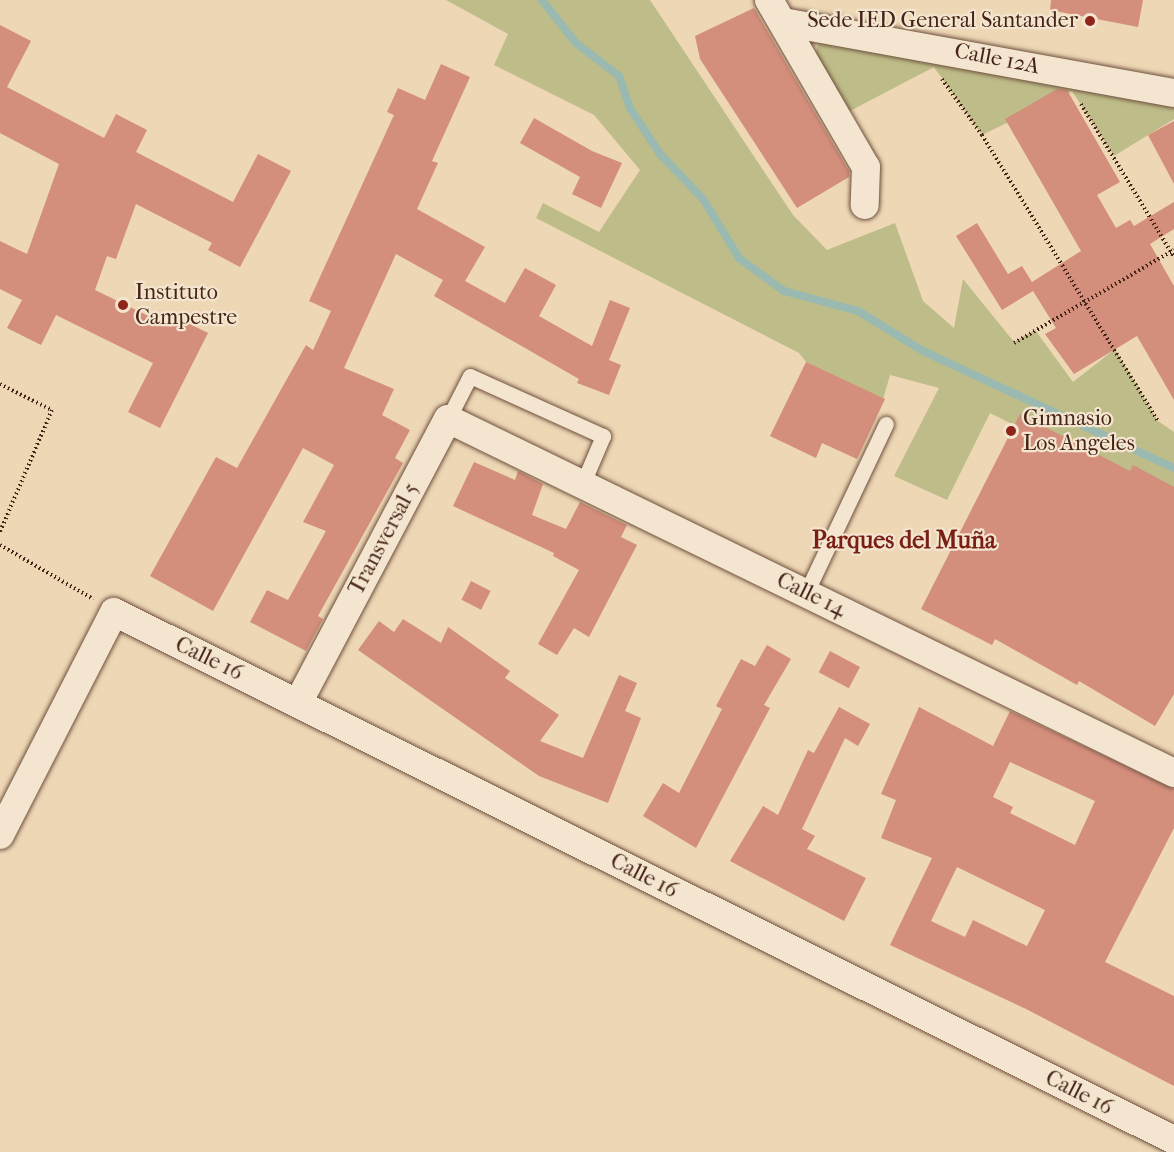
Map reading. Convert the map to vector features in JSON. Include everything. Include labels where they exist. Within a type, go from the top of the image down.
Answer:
[{"type":"street","name":"Calle 12A","points":[[776,11],[1174,93]]},
{"type":"street","points":[[776,11],[866,167],[865,205]]},
{"type":"street","name":"Calle 14","points":[[448,419],[1174,773]]},
{"type":"street","name":"Transversal 5","points":[[298,703],[448,419]]},
{"type":"street","points":[[0,836],[114,612]]},
{"type":"street","name":"Calle 16","points":[[114,612],[1174,1140]]},
{"type":"lane","name":"Transversal 5","points":[[448,419],[470,376],[603,436],[583,483]]},
{"type":"lane","points":[[806,593],[886,424]]},
{"type":"path","points":[[941,77],[1085,301],[1158,421]]},
{"type":"path","points":[[1078,100],[1174,256]]},
{"type":"path","points":[[1014,343],[1173,251]]},
{"type":"path","points":[[0,384],[52,410],[0,532]]},
{"type":"path","points":[[0,545],[114,612]]},
{"type":"shaded area","points":[[446,0],[650,0],[793,215],[827,250],[895,223],[923,301],[954,328],[963,279],[1014,342],[1035,330],[1073,382],[1115,349],[1158,421],[1174,432],[1174,506],[990,413],[947,500],[894,476],[939,388],[890,375],[882,403],[810,367],[799,353],[536,218],[543,203],[599,232],[640,170],[594,115],[494,65],[508,34]]},
{"type":"shaded area","points":[[820,39],[1174,103],[1174,119],[1114,156],[1072,91],[982,135],[934,67],[850,111],[815,55]]},
{"type":"building","points":[[1051,0],[1143,0],[1138,27],[1050,10]]},
{"type":"building","points":[[754,8],[849,171],[849,177],[797,208],[700,59],[695,36]]},
{"type":"building","points":[[0,25],[31,41],[7,87],[104,138],[116,114],[147,130],[136,152],[233,202],[258,154],[291,171],[240,267],[208,250],[212,243],[136,204],[116,259],[107,256],[95,290],[171,327],[176,317],[208,333],[160,428],[128,412],[153,363],[56,315],[41,345],[7,328],[22,300],[0,289],[0,241],[27,254],[59,164],[0,133]]},
{"type":"building","points":[[441,64],[470,77],[432,161],[438,163],[417,209],[485,247],[465,281],[505,303],[525,268],[556,285],[539,316],[592,346],[610,300],[630,308],[609,360],[621,365],[609,395],[577,383],[579,379],[434,296],[443,280],[396,254],[344,368],[394,389],[382,415],[410,430],[395,458],[403,463],[318,616],[323,619],[306,651],[250,622],[267,590],[288,600],[326,531],[303,522],[334,465],[303,448],[213,611],[150,576],[216,457],[237,468],[306,345],[313,350],[331,311],[309,301],[394,115],[387,112],[398,88],[425,100]]},
{"type":"building","points":[[1057,89],[1067,90],[1120,182],[1097,195],[1116,228],[1130,220],[1134,226],[1174,202],[1174,229],[1150,244],[1174,286],[1174,400],[1137,336],[1074,374],[1045,334],[1056,328],[1033,291],[1002,310],[956,236],[977,223],[1008,274],[1022,266],[1032,282],[1081,251],[1005,119]]},
{"type":"building","points":[[534,118],[592,151],[622,163],[601,208],[572,194],[580,177],[520,143]]},
{"type":"building","points":[[1174,121],[1174,184],[1148,135]]},
{"type":"building","points":[[806,362],[885,399],[857,459],[822,443],[816,458],[770,436]]},
{"type":"building","points":[[1020,414],[1130,471],[1133,465],[1174,487],[1174,694],[1155,726],[1079,681],[1077,685],[995,639],[992,645],[921,609]]},
{"type":"building","points":[[474,462],[515,480],[518,471],[543,484],[532,515],[566,529],[580,502],[627,525],[621,537],[637,545],[589,637],[574,628],[557,655],[538,644],[579,570],[553,556],[554,553],[453,506]]},
{"type":"building","points":[[471,581],[491,591],[481,610],[461,600]]},
{"type":"building","points":[[403,619],[441,643],[448,627],[510,671],[505,678],[559,715],[540,741],[583,758],[619,675],[637,683],[625,711],[641,718],[608,803],[539,776],[358,650],[379,621],[394,632]]},
{"type":"building","points":[[767,645],[791,659],[764,705],[770,708],[696,848],[643,816],[663,783],[679,793],[722,709],[716,706],[741,659],[755,666]]},
{"type":"building","points":[[830,651],[860,667],[849,688],[819,672]]},
{"type":"building","points":[[839,707],[870,724],[858,746],[845,738],[802,829],[815,836],[807,849],[866,878],[844,921],[730,861],[763,806],[778,815],[808,750],[814,753]]},
{"type":"building","points":[[919,707],[993,746],[1010,711],[1174,789],[1174,828],[1105,962],[1174,996],[1174,1086],[1026,1009],[890,945],[932,858],[881,838],[896,800],[881,794]],"holes":[[[1010,762],[1095,801],[1075,845],[1010,813],[1013,807],[993,797]],[[957,867],[1045,910],[1027,946],[973,920],[965,937],[931,921]]]},
{"type":"waterway","points":[[542,0],[576,43],[619,76],[630,108],[660,154],[703,199],[739,258],[784,291],[858,311],[923,351],[1174,468]]},
{"type":"place","name":"Sede IED General Santander","points":[[1090,21]]},
{"type":"place","name":"Instituto Campestre","points":[[123,305]]},
{"type":"place","name":"Gimnasio Los Angeles","points":[[1011,431]]},
{"type":"district","name":"Parques del Muña","points":[[904,541]]}]
